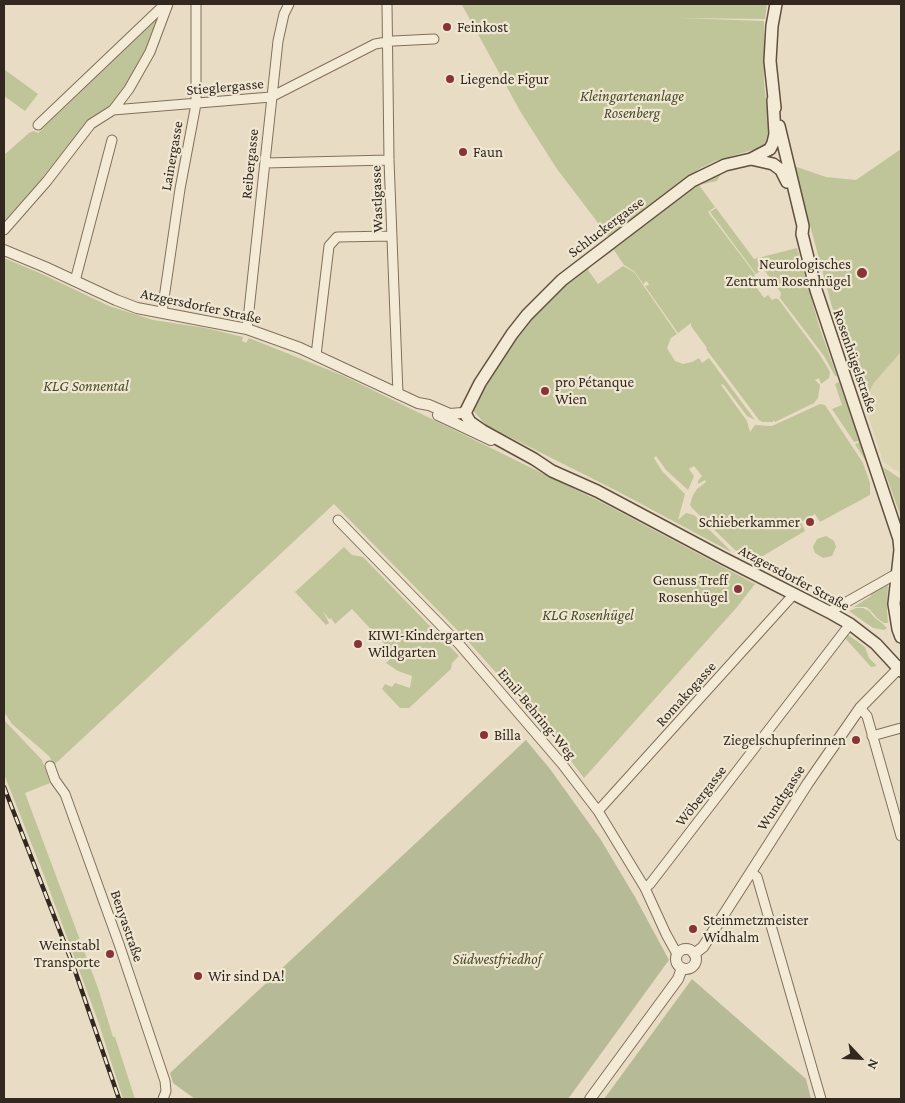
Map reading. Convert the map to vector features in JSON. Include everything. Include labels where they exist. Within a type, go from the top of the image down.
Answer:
[{"type":"main road","name":"Rosenhügelstraße","points":[[776,4],[772,26],[770,61],[773,100],[803,226],[802,234],[828,330],[895,523],[900,550],[894,604],[901,637]]},
{"type":"main road","name":"Schluckergasse","points":[[466,411],[512,334],[527,315],[562,280],[692,182],[725,165],[751,159],[770,149],[775,134],[773,100]]},
{"type":"main road","points":[[751,159],[773,164],[784,175],[798,228],[802,234]]},
{"type":"main road","name":"Atzgersdorfer Straße","points":[[466,411],[473,425],[552,471],[597,491],[850,624],[876,644],[900,668]]},
{"type":"street","points":[[4,230],[91,124],[113,110],[129,89],[150,52],[166,4]]},
{"type":"street","points":[[38,125],[166,4]]},
{"type":"street","name":"Lainergasse","points":[[162,312],[180,189],[196,104],[196,4]]},
{"type":"street","name":"Reibergasse","points":[[247,329],[278,41],[284,14],[289,4]]},
{"type":"street","name":"Wastlgasse","points":[[387,4],[389,160],[398,394]]},
{"type":"street","name":"Stieglergasse","points":[[113,110],[271,97],[375,44],[434,39]]},
{"type":"street","points":[[75,281],[112,140]]},
{"type":"street","points":[[265,163],[389,160]]},
{"type":"street","points":[[316,355],[328,246],[337,237],[392,236]]},
{"type":"street","name":"Atzgersdorfer Straße","points":[[4,250],[137,308],[247,329],[316,355],[418,403],[450,414],[466,411]]},
{"type":"street","name":"Atzgersdorfer Straße","points":[[418,403],[427,410],[460,427],[494,442],[503,443]]},
{"type":"street","name":"Emil-Behring-Weg","points":[[338,520],[468,654],[562,764],[598,811],[645,888],[677,954]]},
{"type":"street","points":[[829,612],[896,574]]},
{"type":"street","name":"Romakogasse","points":[[598,811],[794,594]]},
{"type":"street","name":"Wöbergasse","points":[[645,888],[850,624]]},
{"type":"street","name":"Wundtgasse","points":[[694,954],[703,947],[860,708],[900,668]]},
{"type":"street","points":[[860,708],[867,716],[901,836]]},
{"type":"street","points":[[872,736],[901,728]]},
{"type":"street","name":"Benyastraße","points":[[50,766],[55,780],[66,794],[119,944],[164,1081],[166,1091],[163,1099]]},
{"type":"street","points":[[751,872],[757,877],[821,1099]]},
{"type":"street","points":[[686,949],[694,954],[696,960],[692,966],[682,968],[677,964],[677,954],[686,949]]},
{"type":"street","points":[[590,1099],[678,979],[682,968]]},
{"type":"shaded area","points":[[901,352],[901,474],[883,462],[864,403],[873,384]]},
{"type":"green space","name":"Kleingartenanlage Rosenberg","points":[[767,4],[765,19],[679,18],[764,21],[764,83],[770,134],[769,141],[763,147],[715,161],[699,169],[608,236],[557,169],[520,111],[462,5]]},
{"type":"green space","points":[[164,11],[148,50],[128,86],[112,105],[83,127],[4,226],[4,160],[6,157],[4,155],[29,133],[34,131],[38,133]]},
{"type":"green space","points":[[5,70],[38,94],[25,111],[4,96]]},
{"type":"green space","name":"Neurologisches Zentrum Rosenhügel","points":[[901,149],[901,352],[873,384],[864,403],[837,325],[794,166],[826,177],[856,180]]},
{"type":"green space","points":[[720,173],[717,181],[699,185],[715,207],[708,212],[755,274],[754,276],[758,282],[755,285],[764,298],[768,295],[772,300],[776,298],[779,300],[820,355],[830,372],[829,378],[821,384],[819,378],[815,380],[820,385],[818,398],[814,403],[775,422],[773,420],[773,422],[762,422],[759,420],[706,349],[691,323],[678,333],[645,286],[649,285],[647,281],[644,285],[634,271],[624,265],[614,250],[594,264],[594,262],[697,185]]},
{"type":"green space","points":[[716,208],[754,259],[797,248],[820,329],[837,376],[835,376],[824,356],[780,298],[781,293],[765,271],[761,270],[756,274],[710,212]]},
{"type":"green space","name":"KLG Rosenhügel","points":[[4,258],[109,306],[153,320],[206,328],[243,337],[242,341],[246,343],[249,338],[344,376],[603,503],[755,584],[737,607],[584,778],[548,731],[466,639],[334,504],[54,765],[49,756],[12,724],[4,712]]},
{"type":"green space","points":[[588,266],[588,270],[598,284],[623,266],[634,272],[677,334],[671,338],[667,348],[675,361],[683,364],[699,358],[702,363],[709,358],[755,420],[747,416],[723,384],[721,385],[747,421],[750,432],[755,425],[772,426],[820,404],[825,405],[863,463],[870,483],[870,495],[820,522],[815,514],[801,522],[805,531],[756,560],[735,550],[690,505],[697,489],[706,482],[705,480],[698,484],[702,476],[694,466],[689,469],[694,476],[688,490],[666,470],[656,456],[654,458],[662,471],[685,494],[678,520],[686,513],[694,515],[731,552],[617,491],[486,425],[470,407],[525,327],[562,287]]},
{"type":"green space","points":[[839,382],[878,494],[867,463],[855,444],[859,443],[858,441],[854,442],[832,409],[842,405],[835,384]]},
{"type":"green space","points":[[883,467],[901,479],[901,517]]},
{"type":"green space","points":[[826,536],[834,541],[836,547],[832,556],[823,558],[815,553],[813,547],[817,539]]},
{"type":"green space","points":[[344,547],[352,555],[363,557],[459,656],[452,663],[451,669],[409,708],[400,708],[382,689],[385,684],[392,687],[395,683],[410,688],[412,676],[398,671],[386,663],[393,653],[352,609],[335,624],[323,611],[329,623],[326,625],[295,592]]},
{"type":"green space","points":[[888,584],[888,623],[884,623],[877,618],[866,607],[854,607],[849,610],[871,596],[870,594]]},
{"type":"green space","points":[[863,608],[869,611],[887,628],[884,630],[873,628],[849,611]]},
{"type":"green space","points":[[847,634],[865,647],[869,658],[877,666],[871,667],[844,637]]},
{"type":"green space","points":[[4,720],[42,760],[50,783],[25,793],[98,988],[135,1099],[123,1099],[98,1021],[4,774]]},
{"type":"green space","name":"Südwestfriedhof","points":[[526,740],[550,769],[601,840],[669,960],[568,1099],[195,1099],[173,1083],[170,1073]]},
{"type":"green space","points":[[692,979],[806,1079],[811,1099],[604,1099]]},
{"type":"railway","points":[[4,787],[73,965],[119,1099]]},
{"type":"place","name":"Feinkost","points":[[447,27]]},
{"type":"place","name":"Liegende Figur","points":[[450,79]]},
{"type":"place","name":"Faun","points":[[463,152]]},
{"type":"place","name":"Neurologisches Zentrum Rosenhügel","points":[[862,273]]},
{"type":"place","name":"pro Pétanque Wien","points":[[545,391]]},
{"type":"place","name":"Schieberkammer","points":[[810,522]]},
{"type":"place","name":"Genuss Treff Rosenhügel","points":[[738,589]]},
{"type":"place","name":"KIWI-Kindergarten Wildgarten","points":[[358,644]]},
{"type":"place","name":"Billa","points":[[484,735]]},
{"type":"place","name":"Ziegelschupferinnen","points":[[856,740]]},
{"type":"place","name":"Steinmetzmeister Widhalm","points":[[693,929]]},
{"type":"place","name":"Weinstabl Transporte","points":[[110,954]]},
{"type":"place","name":"Wir sind DA!","points":[[198,976]]},
{"type":"park label","name":"KLG Sonnental","points":[[86,386]]}]
